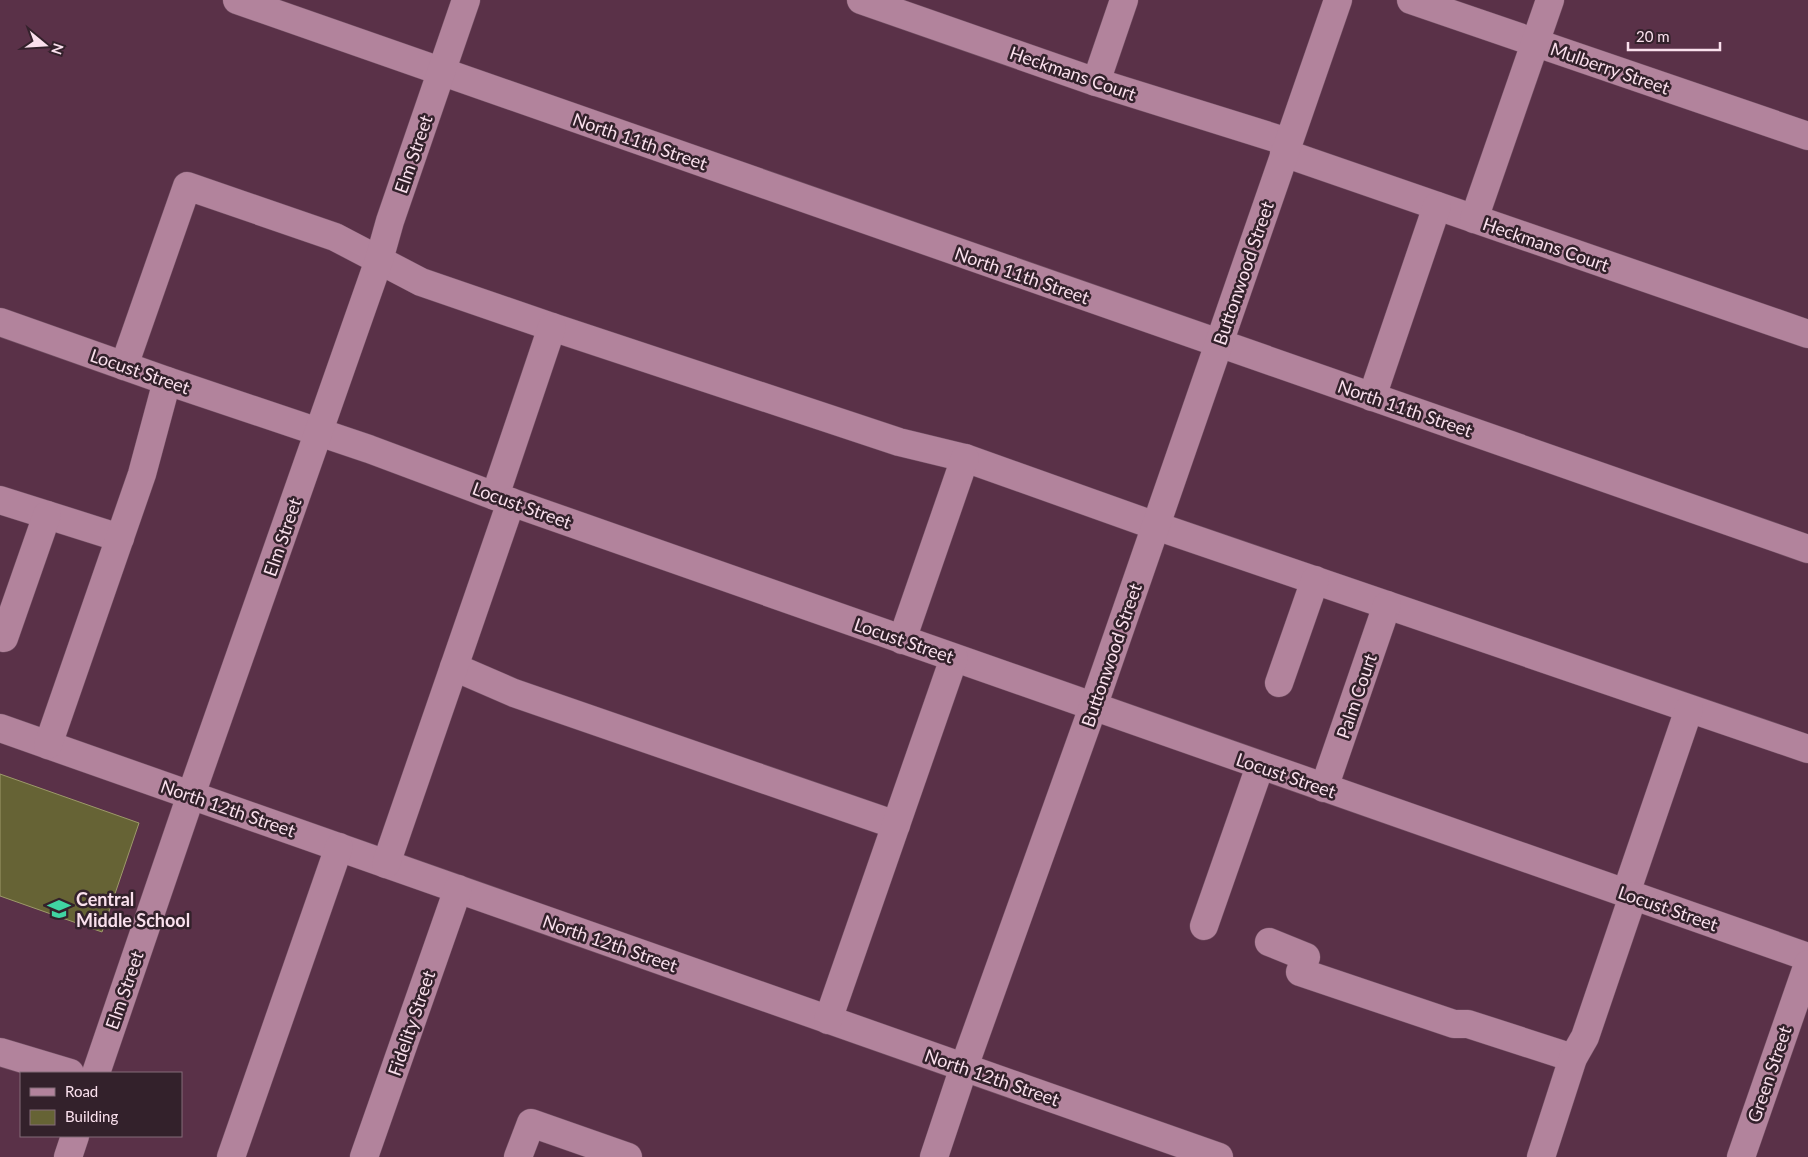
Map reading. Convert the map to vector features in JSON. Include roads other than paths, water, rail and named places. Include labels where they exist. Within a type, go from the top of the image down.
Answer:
[{"type":"street","name":"North 11th Street","points":[[237,0],[1808,549]]},
{"type":"street","name":"Elm Street","points":[[96,1072],[191,795],[379,260],[390,221],[466,0]]},
{"type":"street","name":"Heckmans Court","points":[[861,0],[1286,147],[1437,206],[1808,334]]},
{"type":"street","points":[[1096,82],[1124,0]]},
{"type":"street","name":"Buttonwood Street","points":[[934,1157],[964,1067],[1093,707],[1338,0]]},
{"type":"street","name":"Mulberry Street","points":[[1411,0],[1808,136]]},
{"type":"street","points":[[1474,219],[1550,0]]},
{"type":"street","points":[[124,366],[187,186],[335,237],[421,282],[899,442],[965,458],[1156,526],[1808,749]]},
{"type":"street","points":[[1372,397],[1437,206]]},
{"type":"street","name":"Locust Street","points":[[0,322],[369,449],[503,499],[902,640],[1808,957]]},
{"type":"street","points":[[386,864],[454,667],[552,327]]},
{"type":"street","points":[[48,745],[142,474],[167,381]]},
{"type":"street","points":[[902,640],[965,458]]},
{"type":"street","points":[[0,500],[120,538]]},
{"type":"street","points":[[4,638],[47,515]]},
{"type":"street","points":[[1279,684],[1315,580]]},
{"type":"street","name":"Palm Court","points":[[1324,788],[1387,605]]},
{"type":"street","points":[[828,1020],[954,658]]},
{"type":"street","points":[[454,667],[514,693],[896,825]]},
{"type":"street","points":[[1541,1157],[1574,1058],[1585,1037],[1689,709]]},
{"type":"street","name":"North 12th Street","points":[[0,728],[1219,1157]]},
{"type":"street","points":[[1204,926],[1260,766]]},
{"type":"street","points":[[231,1157],[339,847]]},
{"type":"street","name":"Fidelity Street","points":[[364,1157],[458,889]]},
{"type":"street","points":[[1268,942],[1306,957],[1300,972],[1454,1024],[1468,1024],[1574,1058]]},
{"type":"street","name":"Green Street","points":[[1740,1157],[1808,964]]},
{"type":"street","points":[[0,1052],[67,1072]]},
{"type":"street","points":[[518,1157],[531,1123],[628,1157]]},
{"type":"street","points":[[68,1157],[75,1137]]},
{"type":"place","name":"Central Middle School","points":[[59,909]]}]
